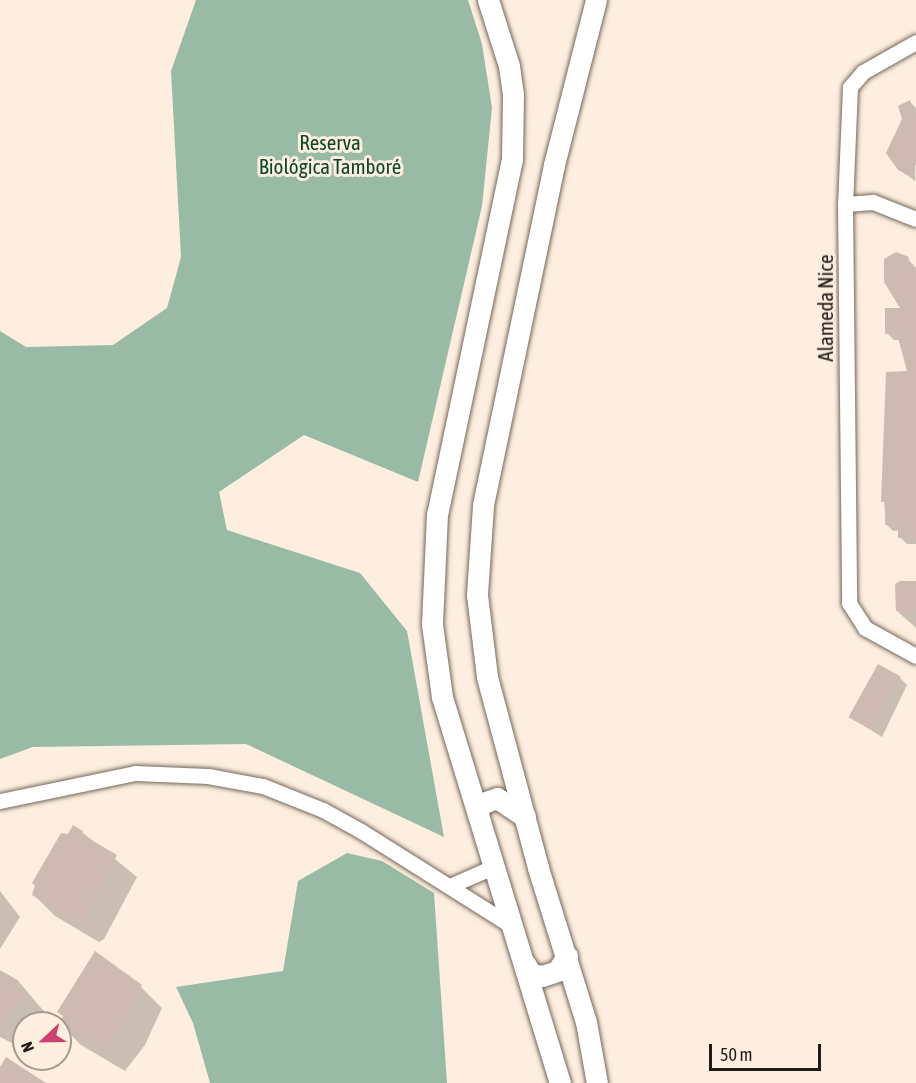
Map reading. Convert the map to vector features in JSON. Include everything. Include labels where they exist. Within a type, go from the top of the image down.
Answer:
[{"type":"main road","points":[[488,0],[509,66],[513,95],[512,159],[437,514],[431,593],[442,697],[560,1083]]},
{"type":"main road","points":[[596,0],[554,165],[480,535],[477,595],[482,648],[525,817],[586,1022],[597,1083]]},
{"type":"main road","points":[[478,815],[480,804],[498,798],[525,817]]},
{"type":"main road","points":[[525,965],[537,976],[551,974],[567,956]]},
{"type":"street","name":"Alameda Nice","points":[[916,42],[863,72],[850,87],[845,204],[851,609],[865,628],[916,656]]},
{"type":"street","points":[[845,204],[873,202],[916,219]]},
{"type":"street","points":[[0,801],[56,786],[135,772],[241,781],[323,810],[452,885],[512,926]]},
{"type":"street","points":[[452,885],[494,867]]},
{"type":"green space","name":"Reserva Biológica Tamboré","points":[[196,0],[468,0],[482,44],[492,108],[482,206],[418,482],[304,435],[219,492],[227,530],[360,573],[407,631],[444,837],[246,744],[33,747],[0,759],[0,331],[26,347],[113,345],[167,308],[181,257],[171,71]]},
{"type":"green space","points":[[347,853],[382,861],[434,893],[447,1083],[210,1083],[193,1023],[176,987],[283,971],[298,881]]},
{"type":"building","points":[[910,100],[916,117],[916,164],[907,175],[898,170],[886,153],[902,119],[898,106]]},
{"type":"building","points":[[896,252],[909,257],[907,267],[916,267],[916,538],[898,538],[898,523],[885,525],[886,502],[881,502],[886,372],[907,371],[897,334],[885,334],[885,308],[900,308],[884,282],[884,259]]},
{"type":"building","points":[[900,581],[916,581],[916,612],[896,611],[895,584]]},
{"type":"building","points":[[878,664],[901,677],[871,730],[848,717]]},
{"type":"building","points":[[73,825],[83,831],[81,834],[117,855],[83,919],[77,922],[32,895],[35,885],[32,883],[61,833],[68,834]]},
{"type":"building","points":[[95,951],[142,985],[124,1024],[104,1051],[72,1033],[72,1011],[58,1011]]},
{"type":"building","points":[[0,970],[19,981],[15,987],[28,994],[0,1027]]},
{"type":"building","points":[[6,1057],[12,1061],[12,1071],[28,1071],[46,1083],[0,1083],[0,1067]]}]
